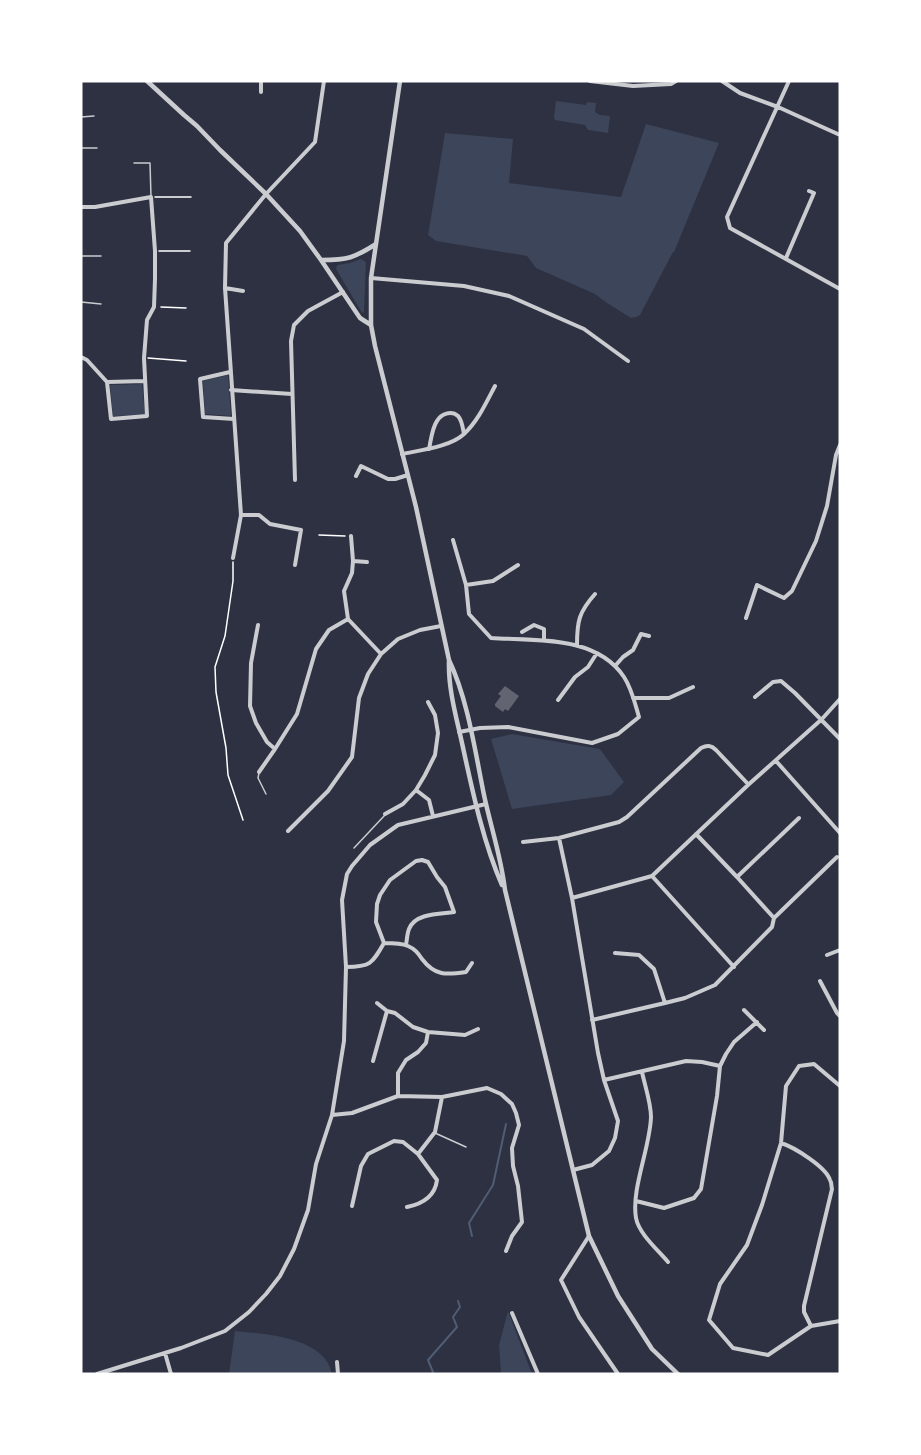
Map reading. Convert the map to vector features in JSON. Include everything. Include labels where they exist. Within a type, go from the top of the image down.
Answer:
[{"type":"street","points":[[147,81],[197,126],[300,231],[360,318],[371,325]]},
{"type":"street","points":[[261,81],[261,92]]},
{"type":"street","points":[[233,558],[240,515],[225,288],[226,243],[266,194],[315,142],[324,81]]},
{"type":"street","points":[[400,81],[371,278],[371,325],[382,378],[408,475],[449,660],[458,677],[502,865],[505,890],[590,1236],[618,1296],[652,1349],[678,1374]]},
{"type":"street","points":[[590,81],[633,86],[671,84],[676,81]]},
{"type":"street","points":[[722,81],[740,93],[778,107],[840,135]]},
{"type":"street","points":[[789,81],[727,217],[730,228],[840,289]]},
{"type":"street","points":[[786,258],[814,193],[809,191]]},
{"type":"street","points":[[81,207],[95,207],[151,197],[155,251],[154,307],[147,320],[144,358],[147,416],[111,419],[107,382],[87,360],[81,357]]},
{"type":"street","points":[[321,260],[342,260],[357,256],[376,244]]},
{"type":"street","points":[[371,278],[464,286],[509,296],[584,329],[628,361]]},
{"type":"street","points":[[225,288],[243,291]]},
{"type":"street","points":[[295,480],[291,341],[294,325],[308,311],[343,292]]},
{"type":"street","points":[[230,372],[200,379],[202,407],[203,417],[234,419]]},
{"type":"street","points":[[107,382],[145,381]]},
{"type":"street","points":[[402,454],[429,449],[455,440],[464,434],[481,413],[495,386]]},
{"type":"street","points":[[231,390],[292,394]]},
{"type":"street","points":[[429,449],[436,422],[442,415],[450,413],[457,415],[464,434]]},
{"type":"street","points":[[746,618],[757,585],[784,597],[792,591],[816,542],[840,445]]},
{"type":"street","points":[[356,476],[361,466],[388,479],[408,475]]},
{"type":"street","points":[[240,515],[259,515],[270,524],[301,530],[295,565]]},
{"type":"street","points":[[351,536],[352,573],[344,591],[348,619],[381,654]]},
{"type":"street","points":[[453,540],[466,585],[469,614],[491,638],[577,645],[597,653],[615,666],[625,678],[639,717],[618,734],[592,742],[508,727],[470,729],[459,732]]},
{"type":"street","points":[[353,561],[367,562]]},
{"type":"street","points":[[466,585],[493,581],[518,566]]},
{"type":"street","points":[[577,645],[577,626],[584,607],[595,594]]},
{"type":"street","points":[[259,772],[297,714],[316,649],[328,630],[348,619]]},
{"type":"street","points":[[258,625],[251,663],[250,706],[261,732],[275,749]]},
{"type":"street","points":[[522,632],[534,625],[544,630],[544,641]]},
{"type":"street","points":[[288,831],[328,791],[352,757],[359,698],[368,674],[381,654],[398,639],[420,630],[441,626]]},
{"type":"street","points":[[615,666],[633,650],[641,634],[649,636]]},
{"type":"street","points":[[558,699],[575,677],[588,667],[597,653]]},
{"type":"street","points":[[449,660],[448,678],[477,807],[494,867],[505,890]]},
{"type":"street","points":[[755,697],[773,682],[781,681],[840,739]]},
{"type":"street","points":[[681,683],[685,690]]},
{"type":"street","points":[[633,698],[669,698],[693,687]]},
{"type":"street","points":[[572,898],[652,876],[822,719],[840,699]]},
{"type":"street","points":[[385,814],[403,804],[416,790],[435,755],[438,733],[435,716],[428,702]]},
{"type":"street","points":[[524,842],[559,838],[619,822],[704,746],[710,746],[716,750],[748,785]]},
{"type":"street","points":[[776,761],[840,833]]},
{"type":"street","points":[[416,790],[429,800],[433,816]]},
{"type":"street","points":[[97,1374],[225,1331],[266,1294],[280,1276],[294,1249],[308,1210],[316,1164],[332,1116],[344,1041],[346,967],[342,900],[347,874],[370,845],[398,825],[486,804]]},
{"type":"street","points":[[737,877],[799,818]]},
{"type":"street","points":[[696,834],[774,918]]},
{"type":"street","points":[[559,838],[572,898],[604,1080],[618,1121],[615,1138],[609,1151],[592,1165],[573,1170]]},
{"type":"street","points":[[592,1020],[685,998],[715,985],[772,927],[774,918],[837,857]]},
{"type":"street","points":[[384,943],[376,922],[380,895],[390,880],[416,861],[422,860],[428,862],[445,887],[454,912],[425,916],[416,920],[409,929],[406,945]]},
{"type":"street","points":[[652,876],[734,967]]},
{"type":"street","points":[[346,967],[362,967],[369,963],[384,943]]},
{"type":"street","points":[[384,943],[406,945],[416,951],[428,967],[439,973],[466,972],[471,974]]},
{"type":"street","points":[[827,955],[840,950]]},
{"type":"street","points":[[615,953],[639,955],[654,969],[665,1003]]},
{"type":"street","points":[[466,972],[472,963]]},
{"type":"street","points":[[820,981],[840,1016]]},
{"type":"street","points":[[377,1003],[387,1011],[396,1013],[413,1027],[429,1032],[465,1035],[478,1029]]},
{"type":"street","points":[[744,1010],[764,1030]]},
{"type":"street","points":[[373,1061],[387,1011]]},
{"type":"street","points":[[636,1201],[664,1208],[694,1198],[701,1189],[720,1066],[734,1042],[757,1022]]},
{"type":"street","points":[[398,1096],[398,1073],[406,1060],[426,1043],[429,1032]]},
{"type":"street","points":[[604,1080],[686,1061],[720,1066]]},
{"type":"street","points":[[840,1086],[814,1064],[799,1066],[786,1086],[781,1143],[762,1205],[747,1245],[720,1284],[709,1320],[733,1348],[768,1354],[811,1326],[840,1320]]},
{"type":"street","points":[[642,1072],[651,1114],[636,1201],[636,1219],[643,1232],[668,1262]]},
{"type":"street","points":[[332,1116],[352,1113],[398,1096],[442,1097],[488,1088],[501,1094],[512,1104],[519,1125],[512,1148],[522,1222],[512,1236],[506,1251]]},
{"type":"street","points":[[418,1154],[435,1132],[442,1097]]},
{"type":"street","points":[[352,1206],[361,1166],[368,1154],[394,1141],[403,1142],[418,1154],[438,1180],[436,1189],[421,1204],[407,1207]]},
{"type":"street","points":[[781,1143],[789,1145],[821,1168],[830,1178],[832,1189],[804,1306],[804,1312],[811,1326]]},
{"type":"street","points":[[590,1236],[561,1280],[579,1317],[618,1374]]},
{"type":"street","points":[[512,1312],[538,1374]]},
{"type":"street","points":[[165,1353],[171,1374]]},
{"type":"street","points":[[337,1362],[338,1374]]},
{"type":"lane","points":[[81,117],[94,116]]},
{"type":"lane","points":[[81,148],[97,148]]},
{"type":"lane","points":[[134,163],[150,163],[151,197]]},
{"type":"lane","points":[[81,256],[101,256]]},
{"type":"lane","points":[[81,302],[101,304]]},
{"type":"lane","points":[[259,772],[258,778],[266,794]]},
{"type":"lane","points":[[354,848],[385,814]]},
{"type":"lane","points":[[435,1132],[466,1147]]},
{"type":"path","points":[[151,197],[191,197]]},
{"type":"path","points":[[155,251],[190,251]]},
{"type":"path","points":[[154,307],[186,308]]},
{"type":"path","points":[[144,358],[186,362]]},
{"type":"path","points":[[319,535],[351,536]]},
{"type":"path","points":[[233,558],[233,581],[225,636],[215,667],[216,692],[226,748],[228,775],[243,820]]},
{"type":"shaded area","points":[[556,101],[586,105],[587,102],[596,103],[595,112],[610,116],[608,133],[588,130],[585,125],[555,120]]},
{"type":"shaded area","points":[[646,124],[719,143],[674,252],[640,315],[631,318],[595,294],[536,268],[527,256],[436,241],[428,235],[445,133],[513,139],[509,183],[621,197]]},
{"type":"shaded area","points":[[361,259],[366,262],[364,312],[362,313],[336,269],[337,265]]},
{"type":"shaded area","points":[[228,375],[231,416],[205,414],[203,381]]},
{"type":"shaded area","points":[[142,384],[145,415],[113,416],[110,385]]},
{"type":"shaded area","points":[[512,734],[600,749],[624,782],[611,795],[512,809],[491,739]]},
{"type":"shaded area","points":[[508,1311],[532,1374],[501,1374],[499,1345]]},
{"type":"shaded area","points":[[235,1331],[277,1336],[306,1345],[318,1352],[327,1362],[332,1374],[229,1374]]},
{"type":"building","points":[[505,686],[519,696],[508,711],[505,709],[503,712],[495,704],[501,696],[498,694]]},
{"type":"waterway","points":[[472,1236],[469,1223],[493,1185],[506,1124]]},
{"type":"waterway","points":[[432,1374],[428,1360],[457,1327],[453,1317],[460,1307],[458,1301]]}]
